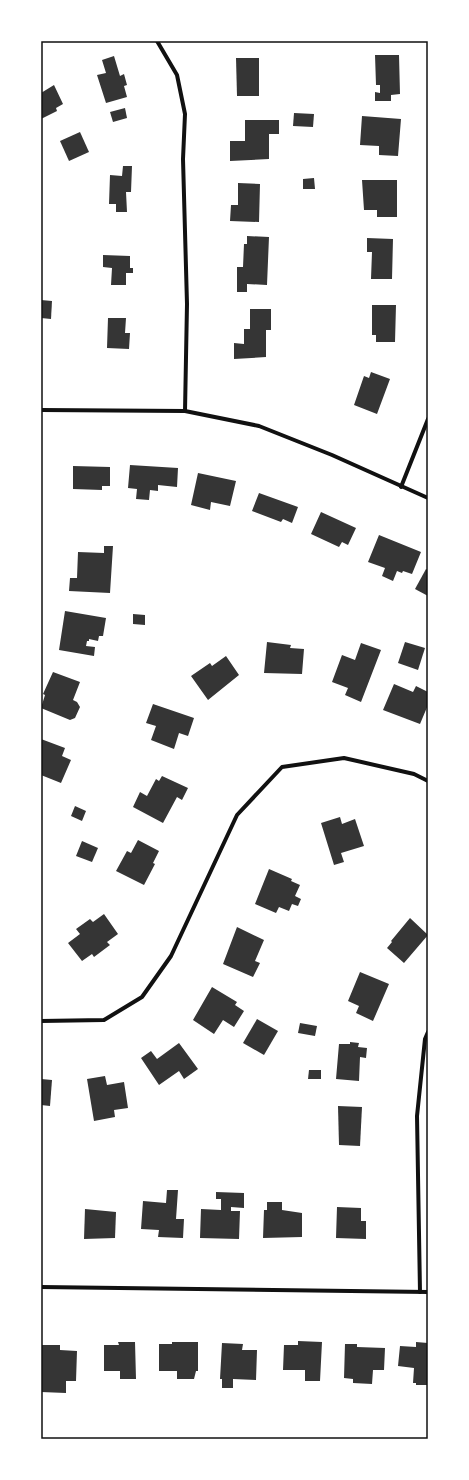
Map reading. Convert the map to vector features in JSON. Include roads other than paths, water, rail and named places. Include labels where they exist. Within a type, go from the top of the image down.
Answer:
[{"type":"street","points":[[157,41],[177,75],[185,114],[183,159],[187,304],[185,411]]},
{"type":"street","points":[[41,410],[185,411],[259,426],[428,498]]},
{"type":"street","points":[[401,487],[428,419]]},
{"type":"street","points":[[41,1021],[104,1020],[142,997],[171,956],[236,815],[282,767],[344,758],[414,774],[428,781]]},
{"type":"street","points":[[420,1292],[417,1116],[425,1039],[428,1032]]},
{"type":"street","points":[[41,1287],[428,1292]]}]
